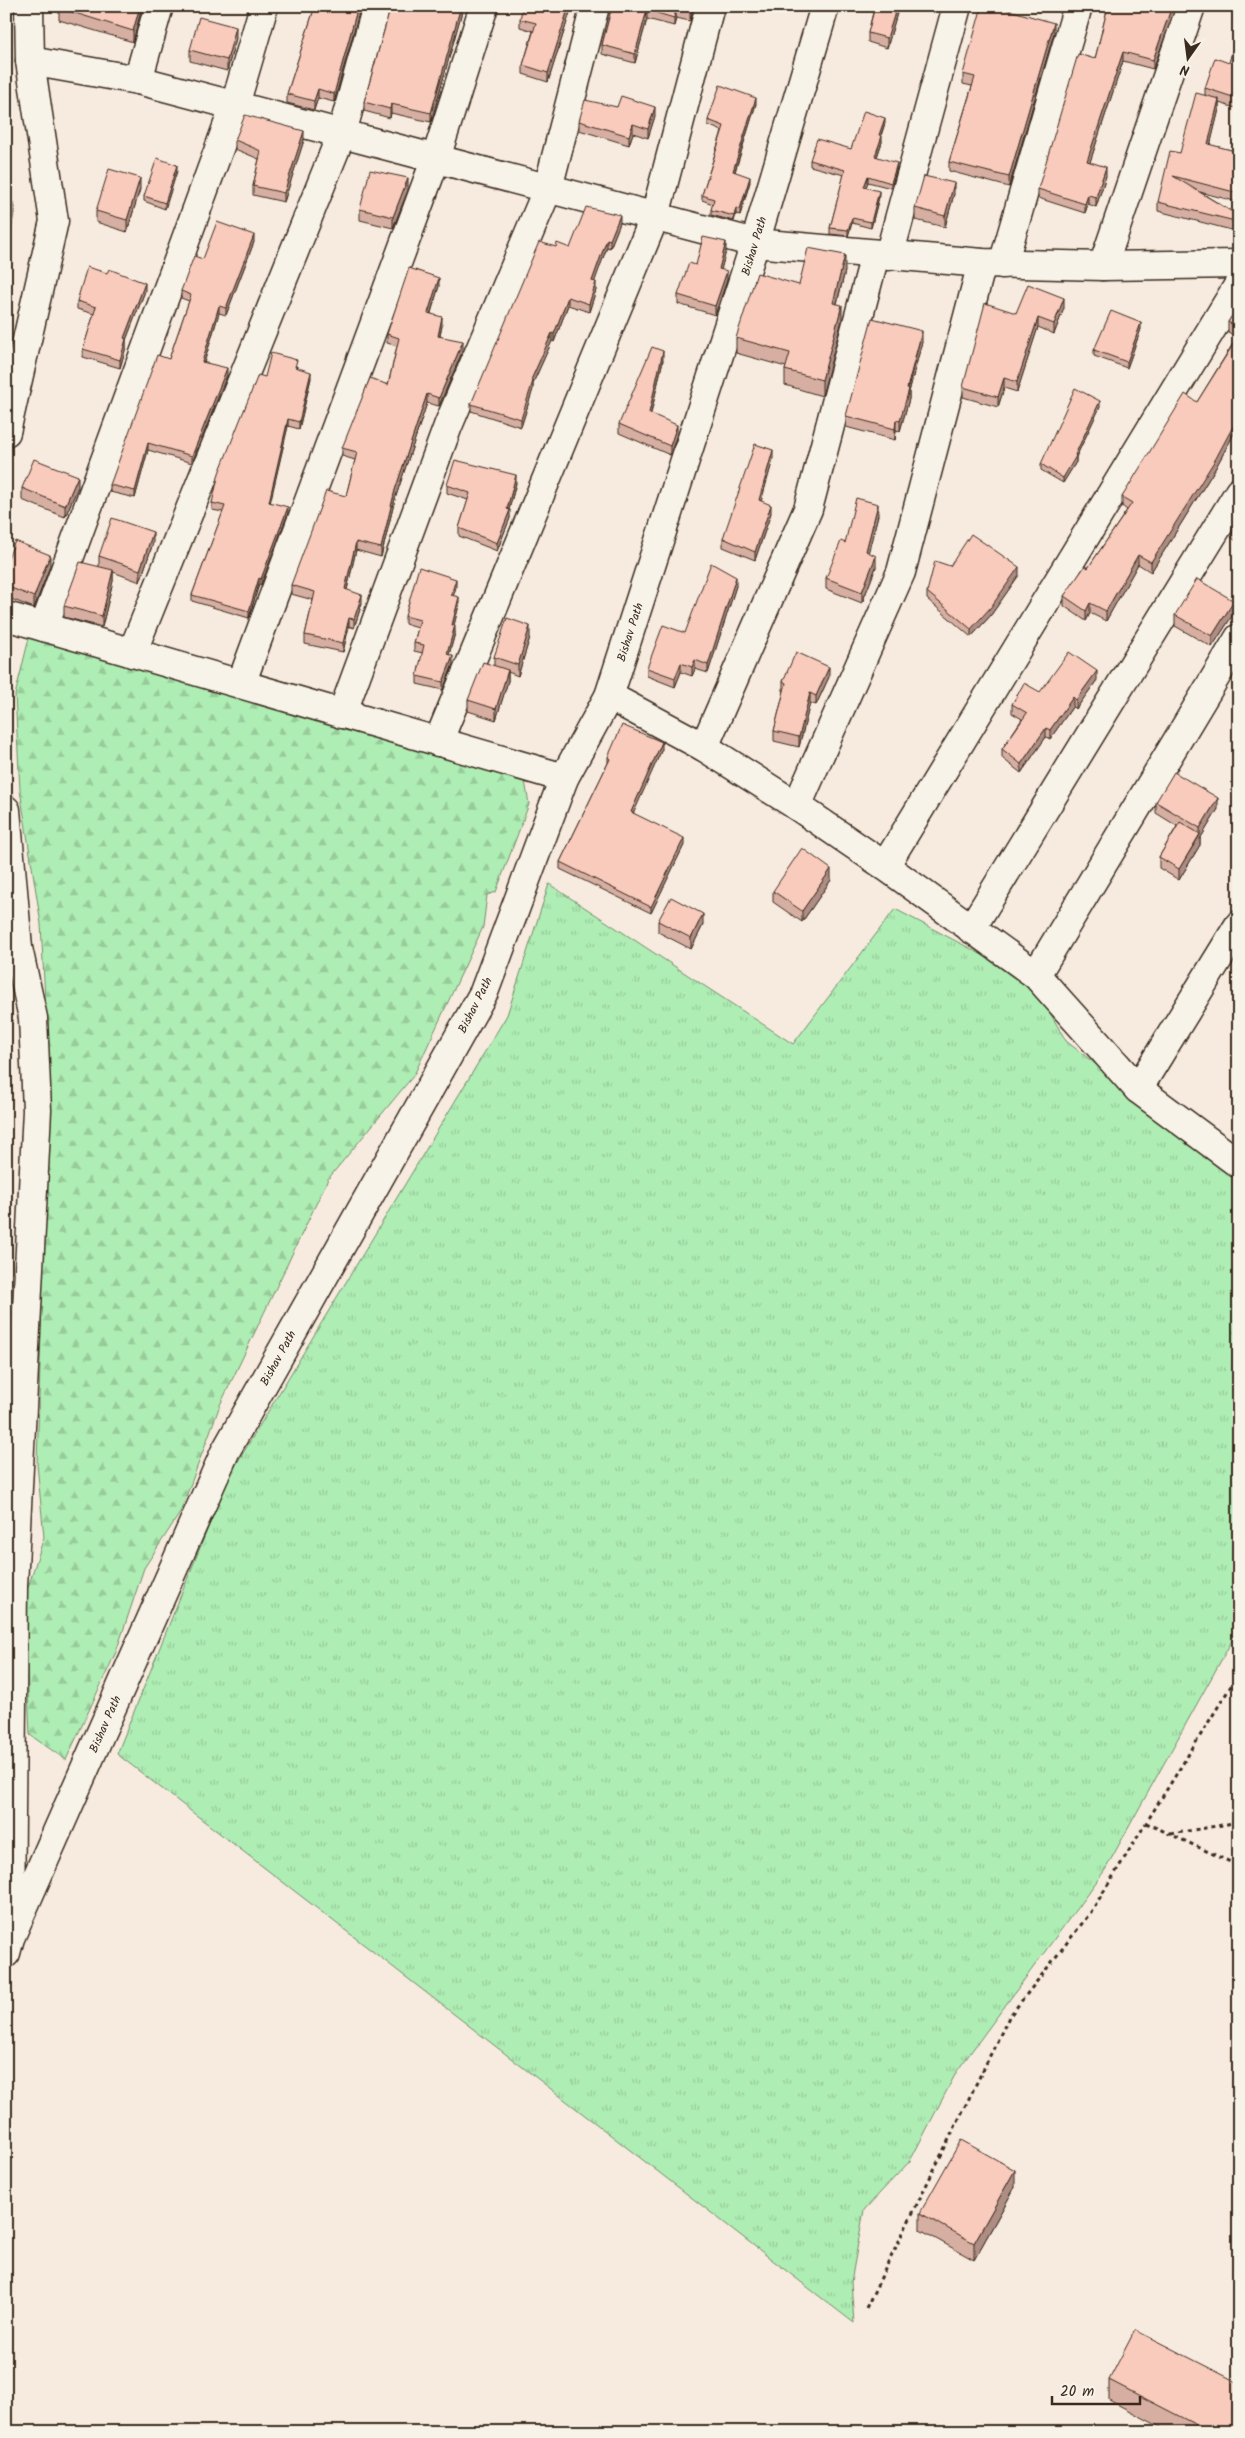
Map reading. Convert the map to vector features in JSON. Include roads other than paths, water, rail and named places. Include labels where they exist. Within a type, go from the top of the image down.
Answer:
[{"type":"street","points":[[138,80],[160,6]]},
{"type":"street","points":[[44,627],[235,105],[264,6]]},
{"type":"street","points":[[132,653],[342,133],[377,6]]},
{"type":"street","points":[[241,684],[436,158],[484,6]]},
{"type":"street","points":[[342,714],[448,426],[548,188],[595,6]]},
{"type":"street","points":[[438,742],[655,216],[710,6]]},
{"type":"street","name":"Bishav Path","points":[[8,1945],[225,1452],[484,992],[564,778],[609,696],[755,243],[825,6]]},
{"type":"street","points":[[704,747],[808,509],[957,6]]},
{"type":"street","points":[[797,806],[901,572],[993,264],[1078,6]]},
{"type":"street","points":[[1103,266],[1191,6]]},
{"type":"street","points":[[6,432],[54,221],[30,62],[32,11]]},
{"type":"street","points":[[30,62],[138,80],[755,243],[882,256],[993,264],[1103,266],[1239,264]]},
{"type":"street","points":[[886,866],[1239,284]]},
{"type":"street","points":[[971,929],[1239,492]]},
{"type":"street","points":[[6,616],[564,778]]},
{"type":"street","points":[[1036,975],[1239,638]]},
{"type":"street","points":[[609,696],[704,747],[797,806],[886,866],[1036,975],[1138,1089],[1239,1164]]},
{"type":"street","points":[[6,810],[18,948],[33,1018],[37,1110],[13,1586],[8,1945]]},
{"type":"street","points":[[1138,1089],[1239,925]]}]
